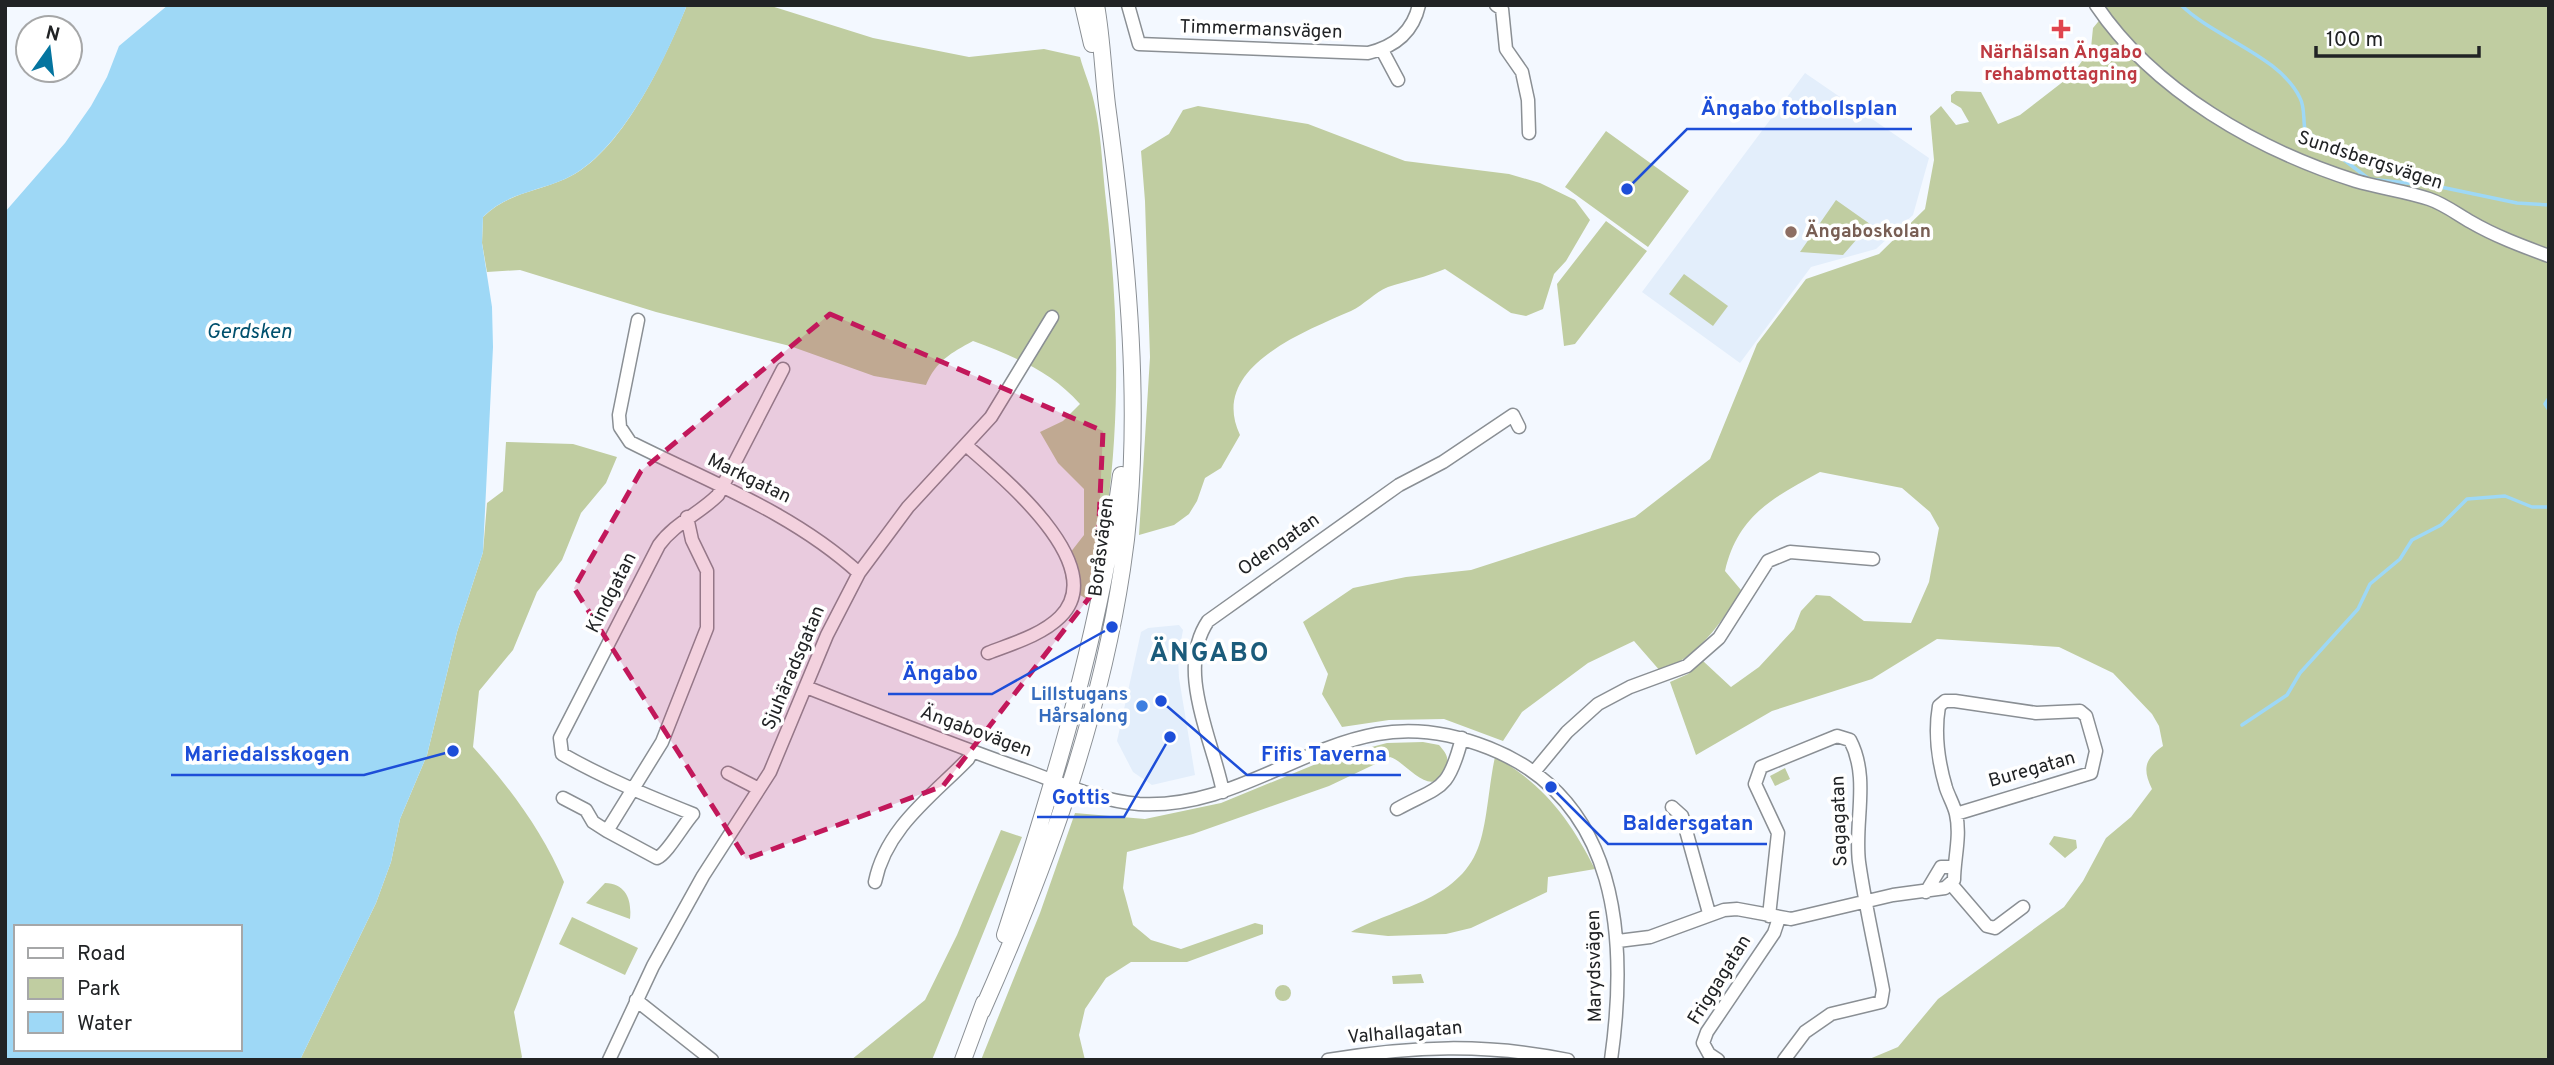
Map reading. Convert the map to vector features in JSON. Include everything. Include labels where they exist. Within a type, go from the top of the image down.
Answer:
[{"type":"main road","name":"Boråsvägen","points":[[1083,5],[1106,97]]},
{"type":"main road","name":"Boråsvägen","points":[[963,1060],[1062,784],[1102,594],[1131,402],[1127,284],[1096,5]]},
{"type":"street","name":"Timmermansvägen","points":[[1128,5],[1139,44],[1368,53],[1382,50]]},
{"type":"street","points":[[1398,80],[1382,50],[1406,34],[1419,5]]},
{"type":"street","name":"Sundsbergsvägen","points":[[2096,5],[2118,38],[2172,86],[2222,119],[2292,157],[2357,181],[2431,199],[2518,244],[2549,256]]},
{"type":"street","points":[[1499,7],[1506,49],[1522,72],[1528,100],[1529,133]]},
{"type":"street","name":"Sjuhäradsgatan","points":[[609,1060],[636,1000],[703,876],[770,772],[827,635],[859,573],[908,507],[967,446],[1003,399],[1052,317]]},
{"type":"street","name":"Markgatan","points":[[638,320],[619,415],[620,427],[630,442],[723,486],[812,534],[859,573]]},
{"type":"street","name":"Kindgatan","points":[[632,789],[562,754],[561,738],[659,545],[687,517],[708,505],[723,486],[783,369]]},
{"type":"street","name":"Odengatan","points":[[1223,792],[1194,661],[1199,634],[1208,621],[1399,485],[1443,462],[1498,423],[1513,415],[1519,427]]},
{"type":"street","points":[[967,446],[1031,506],[1065,555],[1074,581],[1072,596],[1059,619],[988,653]]},
{"type":"street","points":[[607,831],[662,742],[709,620],[707,570],[692,540],[687,517]]},
{"type":"street","points":[[1534,772],[1567,732],[1598,704],[1630,687],[1679,669],[1719,638],[1768,561],[1790,552],[1873,559]]},
{"type":"street","name":"Ängabovägen","points":[[806,687],[1062,784]]},
{"type":"street","name":"Buregatan","points":[[1951,884],[1954,880],[1952,867],[1957,848],[1956,814],[1939,761],[1936,738],[1939,706],[1945,701],[2036,713],[2072,710],[2086,716],[2096,751],[2091,773],[1956,814]]},
{"type":"street","name":"Marydsvägen","points":[[1062,784],[1117,801],[1162,804],[1197,800],[1223,792],[1344,742],[1378,734],[1423,732],[1462,738],[1503,753],[1534,772],[1569,806],[1588,834],[1613,899],[1618,941],[1617,1017],[1611,1060]]},
{"type":"street","name":"Sagagatan","points":[[1774,917],[1778,833],[1755,783],[1756,776],[1761,767],[1837,736],[1850,740],[1855,749],[1862,804],[1859,859],[1866,901]]},
{"type":"street","points":[[1396,809],[1440,789],[1453,769],[1462,738]]},
{"type":"street","points":[[875,882],[878,870],[904,822],[960,768],[972,752]]},
{"type":"street","points":[[728,773],[759,789]]},
{"type":"street","points":[[564,799],[586,810],[593,822],[607,831],[660,858],[693,814],[632,789]]},
{"type":"street","points":[[1672,807],[1682,816],[1709,913]]},
{"type":"street","points":[[1926,892],[1941,867],[1952,867]]},
{"type":"street","points":[[1618,941],[1650,937],[1709,913],[1737,909],[1791,919],[1866,901],[1926,892],[1951,884],[1987,926],[1995,928],[2023,907]]},
{"type":"street","points":[[1784,1060],[1805,1032],[1831,1014],[1881,1002],[1883,990],[1866,901]]},
{"type":"street","name":"Friggagatan","points":[[1717,1060],[1709,1054],[1703,1043],[1707,1032],[1774,933],[1774,917]]},
{"type":"street","points":[[636,1000],[712,1060]]},
{"type":"street","name":"Valhallagatan","points":[[1328,1060],[1457,1046],[1568,1060]]},
{"type":"highlighted area","points":[[830,314],[1103,431],[1096,589],[943,786],[746,859],[574,588],[641,471]]},
{"type":"shaded area","name":"Ängaboskolan","points":[[1805,73],[1929,158],[1913,215],[1876,249],[1811,267],[1740,363],[1642,292]]},
{"type":"shaded area","points":[[1179,625],[1183,630],[1178,657],[1179,678],[1195,775],[1152,785],[1133,772],[1117,741],[1141,632],[1148,628]]},
{"type":"green space","points":[[687,5],[768,5],[873,38],[969,57],[1044,49],[1080,57],[1093,96],[1100,136],[1116,346],[1116,398],[1109,500],[1090,601],[1067,587],[1063,562],[1084,535],[1084,489],[1058,463],[1040,432],[1063,421],[1080,404],[1057,382],[1031,366],[973,341],[945,358],[926,385],[874,376],[790,346],[656,312],[520,270],[487,272],[482,243],[483,217],[512,198],[565,179],[585,167],[605,149],[639,103],[667,52]]},
{"type":"green space","points":[[2107,5],[2549,5],[2549,1060],[1867,1060],[1898,1047],[1938,999],[2064,907],[2083,881],[2106,838],[2131,817],[2152,789],[2146,770],[2147,764],[2152,755],[2163,746],[2159,726],[2152,714],[2113,673],[2059,647],[1937,639],[1872,679],[1772,711],[1696,755],[1670,682],[1688,674],[1703,661],[1731,687],[1759,667],[1794,629],[1801,611],[1816,595],[1830,596],[1864,621],[1911,623],[1929,582],[1939,528],[1930,512],[1902,488],[1820,472],[1787,491],[1760,510],[1739,536],[1725,571],[1741,590],[1717,627],[1697,648],[1661,672],[1634,641],[1588,663],[1522,712],[1503,741],[1444,719],[1389,720],[1342,727],[1322,694],[1328,674],[1303,622],[1353,588],[1406,577],[1471,570],[1635,517],[1710,459],[1757,344],[1806,279],[1879,254],[1925,209],[1934,160],[1930,116],[1941,106],[1956,125],[1969,122],[1961,108],[1951,102],[1951,95],[1956,91],[1981,92],[1998,124],[2020,115],[2073,74],[2091,48],[2093,28],[2107,11]]},
{"type":"green space","points":[[1198,106],[1308,124],[1405,161],[1509,174],[1540,183],[1575,200],[1590,220],[1566,261],[1554,274],[1543,309],[1526,316],[1511,313],[1445,269],[1383,289],[1356,308],[1286,342],[1248,372],[1237,390],[1234,411],[1240,435],[1221,468],[1205,478],[1189,514],[1174,525],[1139,535],[1150,357],[1141,151],[1169,134],[1183,110]]},
{"type":"green space","points":[[1606,131],[1689,191],[1648,247],[1565,187]]},
{"type":"green space","points":[[1836,200],[1870,224],[1843,255],[1800,252]]},
{"type":"green space","points":[[1606,221],[1647,251],[1575,344],[1564,346],[1557,284]]},
{"type":"green space","points":[[1684,274],[1728,306],[1713,326],[1669,294]]},
{"type":"green space","points":[[506,442],[573,444],[617,457],[606,483],[581,513],[562,560],[537,592],[513,650],[479,691],[473,747],[524,810],[556,863],[564,882],[514,1012],[522,1057],[520,1060],[300,1060],[376,903],[391,862],[400,819],[427,755],[457,632],[483,552],[487,503],[503,491]]},
{"type":"green space","points":[[1423,742],[1439,745],[1447,756],[1442,776],[1435,781],[1420,778],[1390,757],[1329,786],[1193,834],[1127,852],[1123,888],[1133,925],[1151,940],[1181,949],[1255,923],[1263,925],[1263,934],[1187,962],[1131,962],[1106,978],[1085,1009],[1079,1035],[1085,1060],[981,1060],[1040,913],[1075,813],[1145,819],[1221,803],[1333,757],[1387,743]]},
{"type":"green space","points":[[1495,757],[1528,779],[1554,805],[1576,835],[1595,869],[1548,877],[1547,892],[1471,928],[1446,934],[1388,936],[1351,932],[1440,892],[1469,866],[1481,839]]},
{"type":"green space","points":[[1785,768],[1790,779],[1775,786],[1770,776]]},
{"type":"green space","points":[[1001,830],[1022,837],[932,1060],[851,1060],[925,1000],[957,935]]},
{"type":"green space","points":[[2054,836],[2076,840],[2077,848],[2065,858],[2049,844]]},
{"type":"green space","points":[[605,883],[618,886],[626,894],[630,905],[630,919],[586,903]]},
{"type":"green space","points":[[572,917],[638,948],[625,975],[559,944]]},
{"type":"green space","points":[[1421,974],[1424,983],[1393,984],[1392,976]]},
{"type":"green space","points":[[1283,985],[1289,987],[1289,999],[1283,1001],[1277,999],[1275,993],[1277,987]]},
{"type":"water","name":"Gerdsken","points":[[168,5],[687,5],[654,77],[622,128],[604,149],[585,167],[565,179],[512,198],[483,217],[482,243],[492,307],[493,347],[483,552],[457,632],[427,755],[400,819],[391,862],[376,903],[300,1060],[5,1060],[5,212],[65,143],[107,77],[119,46]]},
{"type":"waterway","points":[[2181,5],[2211,28],[2278,70],[2291,83],[2302,102],[2305,130],[2369,179],[2436,186],[2517,203],[2549,205]]},
{"type":"waterway","points":[[2549,398],[2545,404],[2549,410]]},
{"type":"waterway","points":[[2242,725],[2287,695],[2300,673],[2358,609],[2370,584],[2400,559],[2412,540],[2441,525],[2467,499],[2505,496],[2532,507],[2549,507]]},
{"type":"place","name":"Närhälsan Ängabo rehabmottagning","points":[[2061,29]]},
{"type":"place","name":"Ängabo fotbollsplan","points":[[1627,189]]},
{"type":"place","name":"Ängaboskolan","points":[[1791,232]]},
{"type":"place","name":"Ängabo","points":[[1112,627]]},
{"type":"place","name":"Fifis Taverna","points":[[1161,701]]},
{"type":"place","name":"Lillstugans Hårsalong","points":[[1142,706]]},
{"type":"place","name":"Gottis","points":[[1170,737]]},
{"type":"place","name":"Mariedalsskogen","points":[[453,751]]},
{"type":"place","name":"Baldersgatan","points":[[1551,787]]},
{"type":"district","name":"ÄNGABO","points":[[1210,654]]}]
